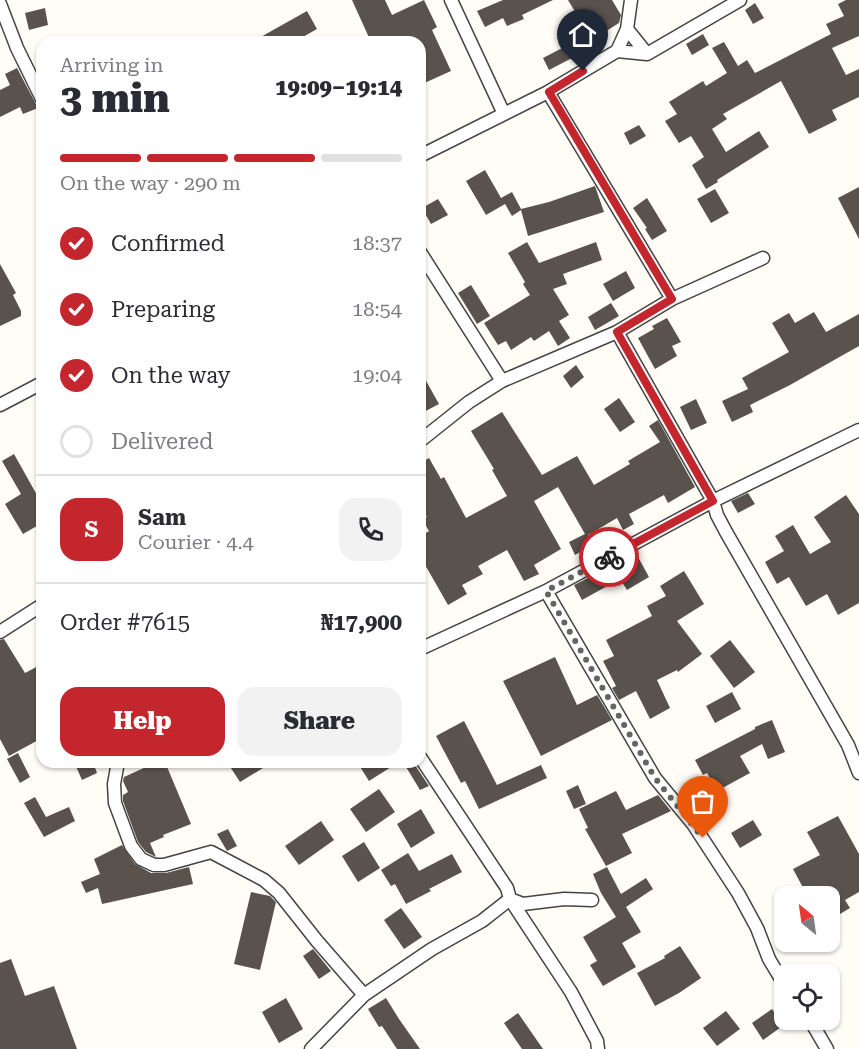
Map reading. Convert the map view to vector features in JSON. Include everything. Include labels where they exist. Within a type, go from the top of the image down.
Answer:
[{"type":"street","points":[[451,0],[504,114]]},
{"type":"street","points":[[426,153],[549,92],[617,51],[627,29],[631,0]]},
{"type":"street","points":[[617,51],[647,54],[740,0]]},
{"type":"street","points":[[0,4],[16,48],[36,87]]},
{"type":"street","points":[[627,29],[647,54]]},
{"type":"street","points":[[549,92],[672,299]]},
{"type":"street","points":[[426,436],[469,402],[502,381],[617,332],[672,299],[763,258]]},
{"type":"street","points":[[426,261],[502,381]]},
{"type":"street","points":[[617,332],[713,501],[726,532],[848,745],[859,773]]},
{"type":"street","points":[[0,405],[36,386]]},
{"type":"street","points":[[426,646],[546,591],[713,501],[859,430]]},
{"type":"street","points":[[546,591],[655,778],[693,824],[738,893],[757,928],[774,967]]},
{"type":"street","points":[[0,632],[36,609]]},
{"type":"street","points":[[426,766],[507,888],[510,899],[571,992],[597,1046]]},
{"type":"street","points":[[117,768],[114,784],[115,803],[131,846],[141,859],[154,865],[164,865],[212,852],[264,880],[279,893],[364,995]]},
{"type":"street","points":[[510,899],[523,904],[564,899],[592,900]]},
{"type":"street","points":[[311,1049],[364,995],[432,949],[482,921],[510,899]]},
{"type":"street","points":[[816,1030],[827,1049]]},
{"type":"building","points":[[352,0],[385,0],[392,15],[424,0],[437,27],[432,30],[451,71],[426,82],[426,36],[368,36]]},
{"type":"building","points":[[503,0],[553,0],[522,15],[524,19],[507,26],[503,18],[485,27],[477,11]]},
{"type":"building","points":[[568,0],[612,0],[621,15],[619,23],[592,40]]},
{"type":"building","points":[[846,0],[859,0],[859,36],[832,48],[846,75],[859,69],[859,97],[832,110],[837,120],[809,134],[781,81],[723,114],[727,119],[712,129],[726,152],[759,131],[769,147],[706,189],[692,165],[704,157],[691,136],[679,143],[665,121],[677,114],[669,102],[703,81],[706,86],[727,73],[712,48],[724,42],[738,66],[747,60],[755,73],[831,34],[826,24],[844,16],[838,4]]},
{"type":"building","points":[[755,3],[764,18],[753,24],[745,10]]},
{"type":"building","points":[[45,8],[48,25],[29,30],[25,13]]},
{"type":"building","points":[[307,11],[317,29],[305,36],[263,36]]},
{"type":"building","points":[[703,34],[709,45],[692,55],[686,44]]},
{"type":"building","points":[[566,46],[572,58],[549,70],[543,58]]},
{"type":"building","points":[[17,68],[36,104],[36,109],[23,114],[20,107],[0,117],[0,90],[10,85],[5,74]]},
{"type":"building","points":[[639,125],[646,136],[630,145],[624,133]]},
{"type":"building","points":[[485,170],[501,198],[512,192],[521,209],[595,186],[604,212],[528,236],[521,210],[512,216],[505,204],[486,215],[466,181]]},
{"type":"building","points":[[859,187],[859,239],[838,198]]},
{"type":"building","points":[[715,189],[729,213],[711,223],[697,199]]},
{"type":"building","points":[[647,198],[667,231],[652,240],[645,229],[647,228],[633,208]]},
{"type":"building","points":[[438,199],[448,215],[431,224],[426,215],[426,206]]},
{"type":"building","points":[[527,242],[539,263],[596,242],[602,260],[563,274],[567,284],[553,289],[569,315],[559,321],[570,338],[558,346],[549,331],[534,341],[531,337],[511,350],[506,341],[498,345],[484,323],[530,295],[508,253]]},
{"type":"building","points":[[0,264],[16,293],[13,295],[21,316],[0,326]]},
{"type":"building","points":[[626,271],[635,288],[613,301],[603,284]]},
{"type":"building","points":[[471,285],[490,316],[477,324],[458,293]]},
{"type":"building","points":[[611,303],[619,316],[595,330],[588,317]]},
{"type":"building","points":[[814,312],[826,332],[859,314],[859,346],[750,405],[753,412],[732,422],[722,401],[748,389],[742,378],[789,352],[772,323],[789,313],[795,323]]},
{"type":"building","points":[[667,318],[681,342],[672,346],[677,356],[655,369],[638,338],[654,329],[652,326]]},
{"type":"building","points":[[576,365],[584,377],[571,388],[563,376]]},
{"type":"building","points":[[426,381],[439,404],[426,411]]},
{"type":"building","points":[[619,398],[635,422],[620,432],[604,409]]},
{"type":"building","points":[[696,399],[707,423],[691,430],[680,407]]},
{"type":"building","points":[[502,412],[542,475],[577,456],[594,485],[630,464],[628,461],[660,442],[649,426],[658,420],[695,487],[668,503],[664,495],[629,514],[634,524],[623,530],[617,518],[588,535],[593,545],[575,555],[569,542],[585,534],[558,487],[534,501],[561,549],[534,565],[539,574],[524,581],[507,550],[478,566],[483,574],[462,585],[467,594],[448,605],[426,566],[426,533],[429,531],[426,526],[426,460],[429,458],[441,479],[444,477],[466,518],[507,496],[471,431]]},
{"type":"building","points":[[14,454],[36,493],[36,526],[23,534],[5,504],[21,494],[2,461]]},
{"type":"building","points":[[748,493],[755,504],[738,513],[731,501]]},
{"type":"building","points":[[846,495],[859,514],[859,603],[838,615],[827,594],[806,606],[789,577],[777,584],[765,562],[784,551],[775,536],[793,525],[810,554],[831,542],[814,517]]},
{"type":"building","points":[[638,557],[649,577],[627,590],[620,579],[582,600],[574,585],[620,562],[622,566]]},
{"type":"building","points":[[684,571],[704,604],[677,621],[702,654],[678,672],[677,670],[657,680],[670,708],[650,719],[636,691],[619,700],[612,688],[616,686],[603,661],[614,656],[606,640],[652,616],[647,606],[666,596],[660,586]]},
{"type":"building","points":[[4,639],[25,673],[36,667],[36,741],[9,756],[0,739],[0,640]]},
{"type":"building","points":[[730,640],[755,672],[734,688],[710,656]]},
{"type":"building","points":[[555,657],[577,705],[597,695],[612,720],[541,756],[503,681]]},
{"type":"building","points":[[732,692],[741,709],[715,723],[706,706]]},
{"type":"building","points":[[772,720],[785,752],[768,759],[762,744],[740,756],[750,773],[717,791],[707,773],[703,775],[695,760]]},
{"type":"building","points":[[464,721],[497,785],[541,765],[547,778],[479,809],[465,781],[461,783],[436,736]]},
{"type":"building","points":[[18,753],[30,777],[20,783],[7,759]]},
{"type":"building","points":[[77,768],[95,768],[97,773],[82,780]]},
{"type":"building","points":[[144,768],[168,768],[191,824],[150,843],[156,857],[146,852],[138,842],[123,801],[123,795],[128,792],[123,781],[124,777]]},
{"type":"building","points":[[231,768],[263,768],[240,782]]},
{"type":"building","points":[[361,768],[390,768],[369,781]]},
{"type":"building","points":[[407,768],[417,768],[429,786],[420,790]]},
{"type":"building","points":[[578,785],[586,804],[574,809],[566,791]]},
{"type":"building","points":[[379,789],[395,812],[366,832],[350,809]]},
{"type":"building","points":[[616,791],[626,810],[658,795],[671,811],[622,834],[632,853],[606,866],[585,829],[588,828],[579,809]]},
{"type":"building","points":[[35,797],[46,817],[69,807],[75,821],[44,837],[24,803]]},
{"type":"building","points":[[421,809],[435,833],[411,848],[397,824]]},
{"type":"building","points":[[838,816],[859,854],[859,892],[845,900],[850,908],[840,914],[840,886],[802,886],[793,869],[820,855],[807,832]]},
{"type":"building","points":[[753,820],[762,835],[740,848],[731,833]]},
{"type":"building","points":[[321,821],[334,840],[299,865],[285,846]]},
{"type":"building","points":[[228,829],[237,846],[227,851],[217,834]]},
{"type":"building","points":[[364,842],[380,868],[358,882],[342,856]]},
{"type":"building","points":[[122,845],[135,864],[151,873],[166,873],[189,867],[193,884],[102,904],[98,888],[86,893],[81,882],[100,874],[94,859]]},
{"type":"building","points":[[408,853],[419,871],[452,854],[462,872],[406,904],[395,884],[391,886],[381,870]]},
{"type":"building","points":[[607,867],[621,894],[646,878],[653,889],[626,907],[641,932],[622,943],[636,967],[603,986],[590,965],[597,961],[583,937],[616,917],[601,893],[593,874]]},
{"type":"building","points":[[251,892],[270,896],[276,902],[260,970],[234,964]]},
{"type":"building","points":[[401,908],[422,937],[404,949],[384,920]]},
{"type":"building","points":[[680,946],[701,978],[655,1006],[637,973],[665,958],[664,956]]},
{"type":"building","points":[[313,949],[331,971],[319,979],[303,956]]},
{"type":"building","points":[[11,959],[25,996],[54,986],[77,1049],[0,1049],[0,963]]},
{"type":"building","points":[[286,998],[303,1029],[279,1043],[262,1012]]},
{"type":"building","points":[[386,998],[420,1049],[397,1049],[382,1026],[379,1027],[368,1009]]},
{"type":"building","points":[[772,1009],[774,1030],[777,1030],[763,1040],[752,1023]]},
{"type":"building","points":[[726,1011],[740,1029],[717,1046],[703,1028]]},
{"type":"building","points":[[518,1013],[543,1049],[522,1049],[504,1023]]},
{"type":"way so far","points":[[609,557],[546,591],[655,778],[703,838]]},
{"type":"route","points":[[583,71],[549,92],[672,299],[617,332],[713,501],[609,557]]}]
